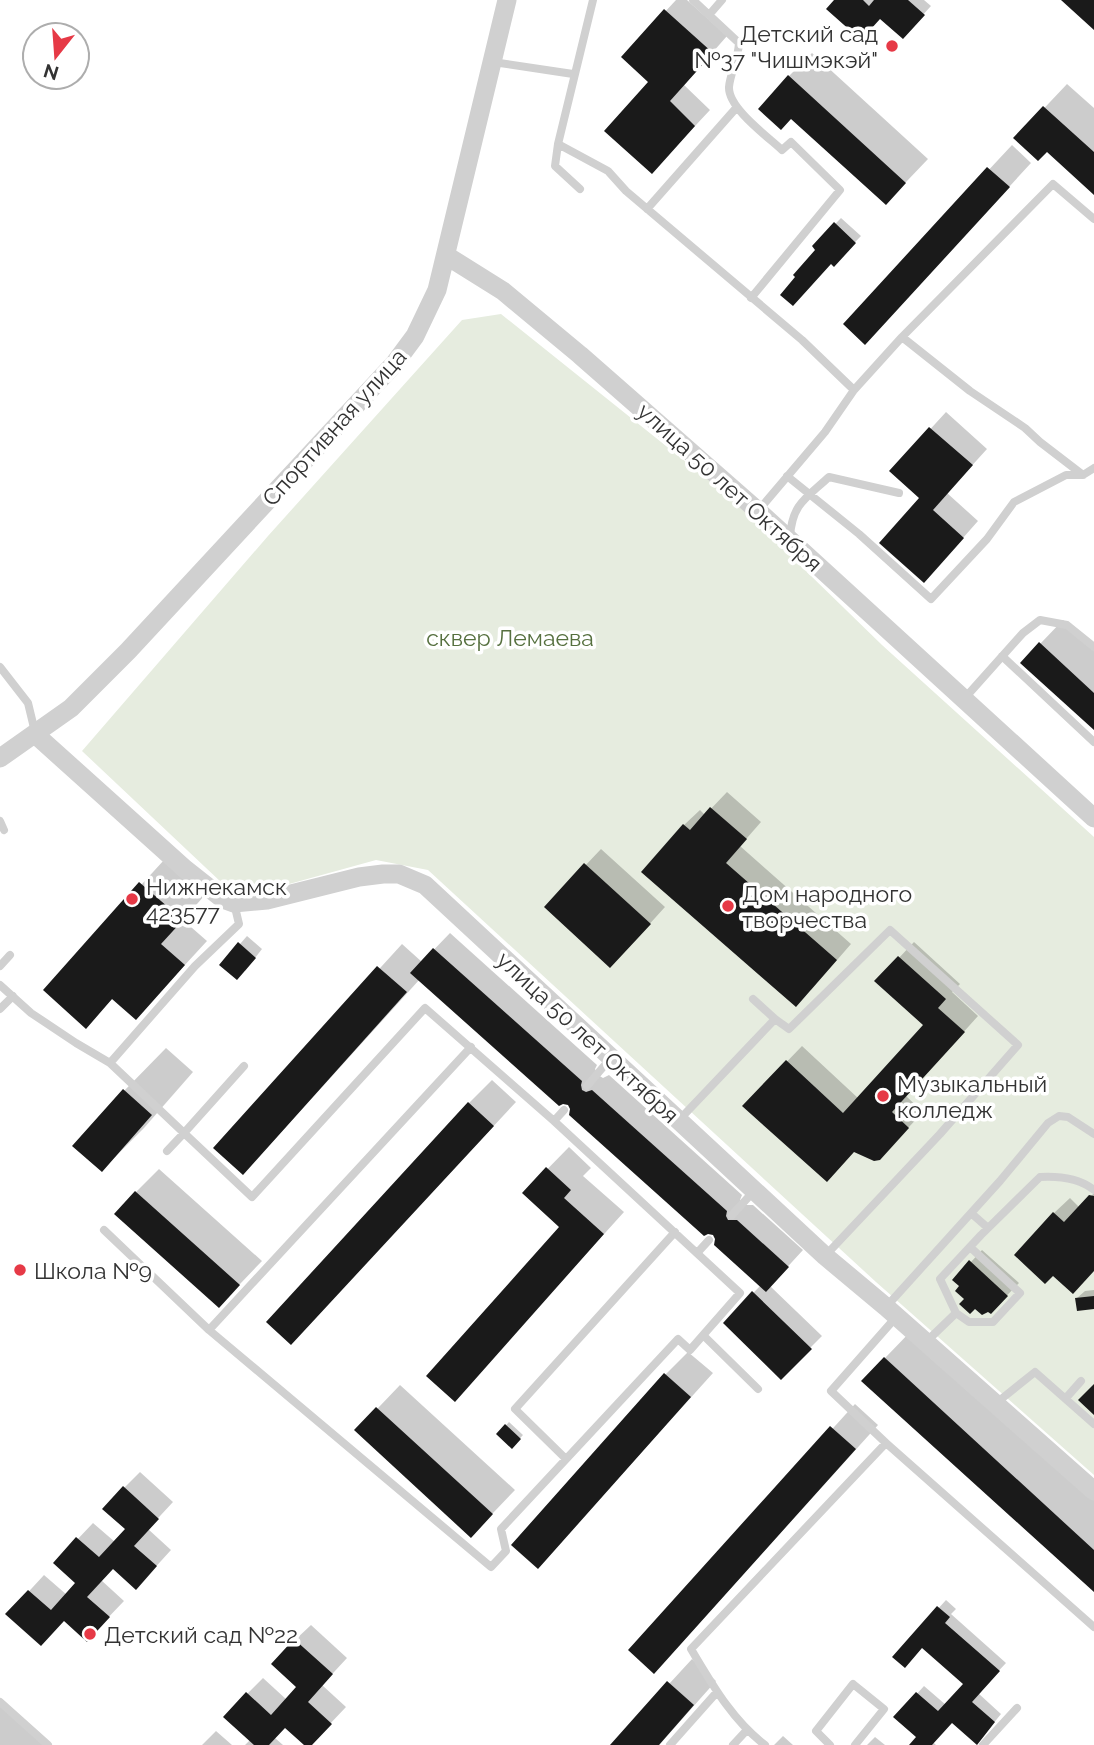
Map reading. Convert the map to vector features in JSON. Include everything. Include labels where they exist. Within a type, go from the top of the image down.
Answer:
[{"type":"street","name":"Спортивная улица","points":[[0,758],[71,708],[128,651],[395,363],[415,336],[428,313],[447,256],[508,0]]},
{"type":"street","name":"улица 50 лет Октября","points":[[447,256],[503,291],[580,355],[758,510],[1094,818]]},
{"type":"street","points":[[36,735],[185,869],[223,899],[234,903]]},
{"type":"street","name":"улица 50 лет Октября","points":[[234,903],[267,900],[359,877],[383,874],[411,877],[438,895],[610,1059],[825,1256],[1093,1490]]},
{"type":"lane","points":[[580,189],[555,166],[573,74],[593,0]]},
{"type":"lane","points":[[693,0],[739,43],[738,58],[729,88],[737,107],[782,149],[791,142],[840,190],[751,298]]},
{"type":"lane","points":[[709,15],[722,0]]},
{"type":"lane","points":[[493,62],[573,74]]},
{"type":"lane","points":[[647,209],[737,107]]},
{"type":"lane","points":[[558,144],[608,170],[626,191],[802,340],[854,390]]},
{"type":"lane","points":[[758,510],[825,432],[854,390],[902,337],[1053,184],[1094,219]]},
{"type":"lane","points":[[902,337],[970,391],[1025,428],[1083,475]]},
{"type":"lane","points":[[787,476],[859,534],[931,599],[987,539],[1014,502],[1066,475],[1083,475],[1094,468]]},
{"type":"lane","points":[[789,539],[791,519],[799,504],[829,477],[899,493]]},
{"type":"lane","points":[[964,699],[1023,632],[1040,620],[1067,625],[1094,647]]},
{"type":"lane","points":[[1002,656],[1094,742]]},
{"type":"lane","points":[[0,667],[28,703],[36,735]]},
{"type":"lane","points":[[0,821],[4,830]]},
{"type":"lane","points":[[110,1063],[195,966],[239,924],[234,903]]},
{"type":"lane","points":[[753,999],[789,1029],[890,930],[1018,1045],[940,1134],[825,1256]]},
{"type":"lane","points":[[0,966],[10,955]]},
{"type":"lane","points":[[0,985],[43,1021],[110,1063],[252,1197],[425,1007],[554,1121],[740,1293],[690,1350],[678,1339],[501,1529],[506,1551],[491,1567],[209,1330],[104,1230]]},
{"type":"lane","points":[[0,1009],[13,996]]},
{"type":"lane","points":[[678,1121],[775,1019]]},
{"type":"lane","points":[[209,1330],[471,1047]]},
{"type":"lane","points":[[587,1086],[610,1059]]},
{"type":"lane","points":[[167,1151],[244,1066]]},
{"type":"lane","points":[[554,1121],[564,1110]]},
{"type":"lane","points":[[1094,1134],[1068,1117],[1059,1116],[1048,1123],[891,1311],[831,1391],[1094,1627]]},
{"type":"lane","points":[[970,1247],[1020,1293],[993,1322],[969,1322],[956,1312],[940,1279],[970,1247],[988,1228],[1040,1177],[1076,1181],[1094,1190]]},
{"type":"lane","points":[[732,1215],[754,1191]]},
{"type":"lane","points":[[971,1213],[988,1228]]},
{"type":"lane","points":[[566,1459],[515,1409],[676,1232]]},
{"type":"lane","points":[[698,1252],[709,1240]]},
{"type":"lane","points":[[926,1343],[956,1312]]},
{"type":"lane","points":[[703,1335],[758,1389]]},
{"type":"lane","points":[[995,1404],[1035,1372],[1094,1424]]},
{"type":"lane","points":[[1066,1398],[1081,1381]]},
{"type":"lane","points":[[765,1745],[747,1731],[717,1692],[691,1649],[886,1443]]},
{"type":"lane","points":[[830,1745],[816,1731],[853,1684],[884,1709],[855,1745]]},
{"type":"lane","points":[[670,1745],[717,1692]]},
{"type":"lane","points":[[0,1702],[48,1745]]},
{"type":"lane","points":[[984,1745],[1017,1707]]},
{"type":"lane","points":[[733,1745],[747,1731]]},
{"type":"green space","name":"сквер Лемаева","points":[[501,314],[731,498],[882,645],[1094,837],[1094,1475],[876,1282],[428,870],[376,860],[271,889],[239,893],[222,883],[82,751],[268,536],[462,320]]},
{"type":"building","points":[[834,0],[863,0],[869,6],[874,0],[908,0],[925,15],[903,39],[880,19],[861,40],[826,9]]},
{"type":"building","points":[[1061,0],[1094,0],[1094,30]]},
{"type":"building","points":[[664,9],[713,53],[670,101],[695,126],[652,174],[604,131],[648,82],[621,57]]},
{"type":"building","points":[[788,75],[906,183],[886,205],[791,119],[781,130],[758,109]]},
{"type":"building","points":[[1043,106],[1094,152],[1094,195],[1047,152],[1038,161],[1013,138]]},
{"type":"building","points":[[987,167],[1010,187],[865,345],[843,324]]},
{"type":"building","points":[[834,222],[856,243],[834,267],[831,264],[793,306],[780,295],[815,250],[812,246]]},
{"type":"building","points":[[929,427],[973,465],[933,510],[964,538],[924,583],[879,543],[919,498],[889,471]]},
{"type":"building","points":[[1039,642],[1094,693],[1094,730],[1020,663]]},
{"type":"building","name":"Дом народного творчества","points":[[710,807],[747,839],[726,863],[837,960],[796,1007],[641,872],[683,824],[690,830]]},
{"type":"building","points":[[584,863],[651,924],[610,968],[544,907]]},
{"type":"building","points":[[139,882],[183,920],[161,944],[185,965],[136,1020],[112,999],[86,1029],[43,990]]},
{"type":"building","points":[[238,942],[256,958],[237,980],[219,965]]},
{"type":"building","points":[[433,948],[582,1081],[582,1090],[592,1090],[727,1211],[728,1220],[737,1220],[789,1267],[766,1292],[714,1245],[713,1235],[704,1236],[569,1115],[568,1105],[559,1106],[410,973]]},
{"type":"building","points":[[898,956],[946,999],[938,1008],[965,1032],[892,1112],[909,1128],[880,1160],[874,1161],[854,1152],[827,1182],[742,1106],[786,1060],[843,1113],[923,1025],[874,981]]},
{"type":"building","points":[[377,966],[407,992],[243,1175],[213,1148]]},
{"type":"building","points":[[123,1089],[152,1115],[102,1172],[72,1146]]},
{"type":"building","points":[[468,1102],[494,1126],[291,1345],[266,1322]]},
{"type":"building","points":[[546,1167],[571,1190],[564,1198],[604,1234],[455,1402],[426,1376],[559,1227],[522,1193]]},
{"type":"building","points":[[135,1191],[240,1285],[219,1308],[114,1214]]},
{"type":"building","points":[[1089,1195],[1094,1196],[1094,1271],[1073,1294],[1053,1276],[1045,1284],[1014,1255],[1053,1212],[1064,1222]]},
{"type":"building","points":[[969,1260],[1008,1296],[991,1314],[988,1312],[982,1315],[975,1309],[970,1314],[959,1304],[964,1299],[955,1291],[959,1286],[952,1280]]},
{"type":"building","points":[[752,1291],[812,1349],[781,1380],[723,1323]]},
{"type":"building","points":[[1094,1296],[1094,1309],[1077,1311],[1075,1298]]},
{"type":"building","points":[[884,1357],[1094,1550],[1094,1592],[861,1381]]},
{"type":"building","points":[[664,1373],[691,1397],[538,1569],[511,1545]]},
{"type":"building","points":[[1094,1384],[1094,1415],[1078,1400]]},
{"type":"building","points":[[376,1407],[493,1514],[471,1538],[354,1430]]},
{"type":"building","points":[[505,1424],[521,1439],[512,1449],[496,1434]]},
{"type":"building","points":[[830,1426],[856,1449],[654,1674],[628,1650]]},
{"type":"building","points":[[123,1486],[159,1519],[134,1546],[157,1566],[136,1590],[113,1569],[87,1597],[110,1617],[87,1642],[64,1621],[41,1646],[5,1614],[28,1590],[51,1610],[75,1583],[53,1563],[76,1537],[99,1557],[125,1529],[102,1509]]},
{"type":"building","points":[[937,1606],[950,1617],[945,1623],[1000,1671],[972,1702],[995,1722],[977,1745],[952,1723],[932,1745],[909,1745],[916,1737],[893,1717],[916,1692],[938,1711],[963,1684],[922,1648],[905,1668],[892,1657]]},
{"type":"building","points":[[294,1639],[333,1674],[308,1702],[332,1724],[312,1745],[304,1745],[285,1728],[269,1745],[254,1745],[223,1717],[246,1692],[271,1715],[296,1687],[271,1664]]},
{"type":"building","points":[[667,1681],[694,1705],[659,1745],[610,1745]]},
{"type":"place","name":"Детский сад №37 \"Чишмэкэй\"","points":[[892,46]]},
{"type":"place","name":"Нижнекамск 423577","points":[[132,899]]},
{"type":"place","name":"Дом народного творчества","points":[[728,906]]},
{"type":"place","name":"Музыкальный колледж","points":[[883,1096]]},
{"type":"place","name":"Школа №9","points":[[20,1270]]},
{"type":"place","name":"Детский сад №22","points":[[90,1634]]}]
